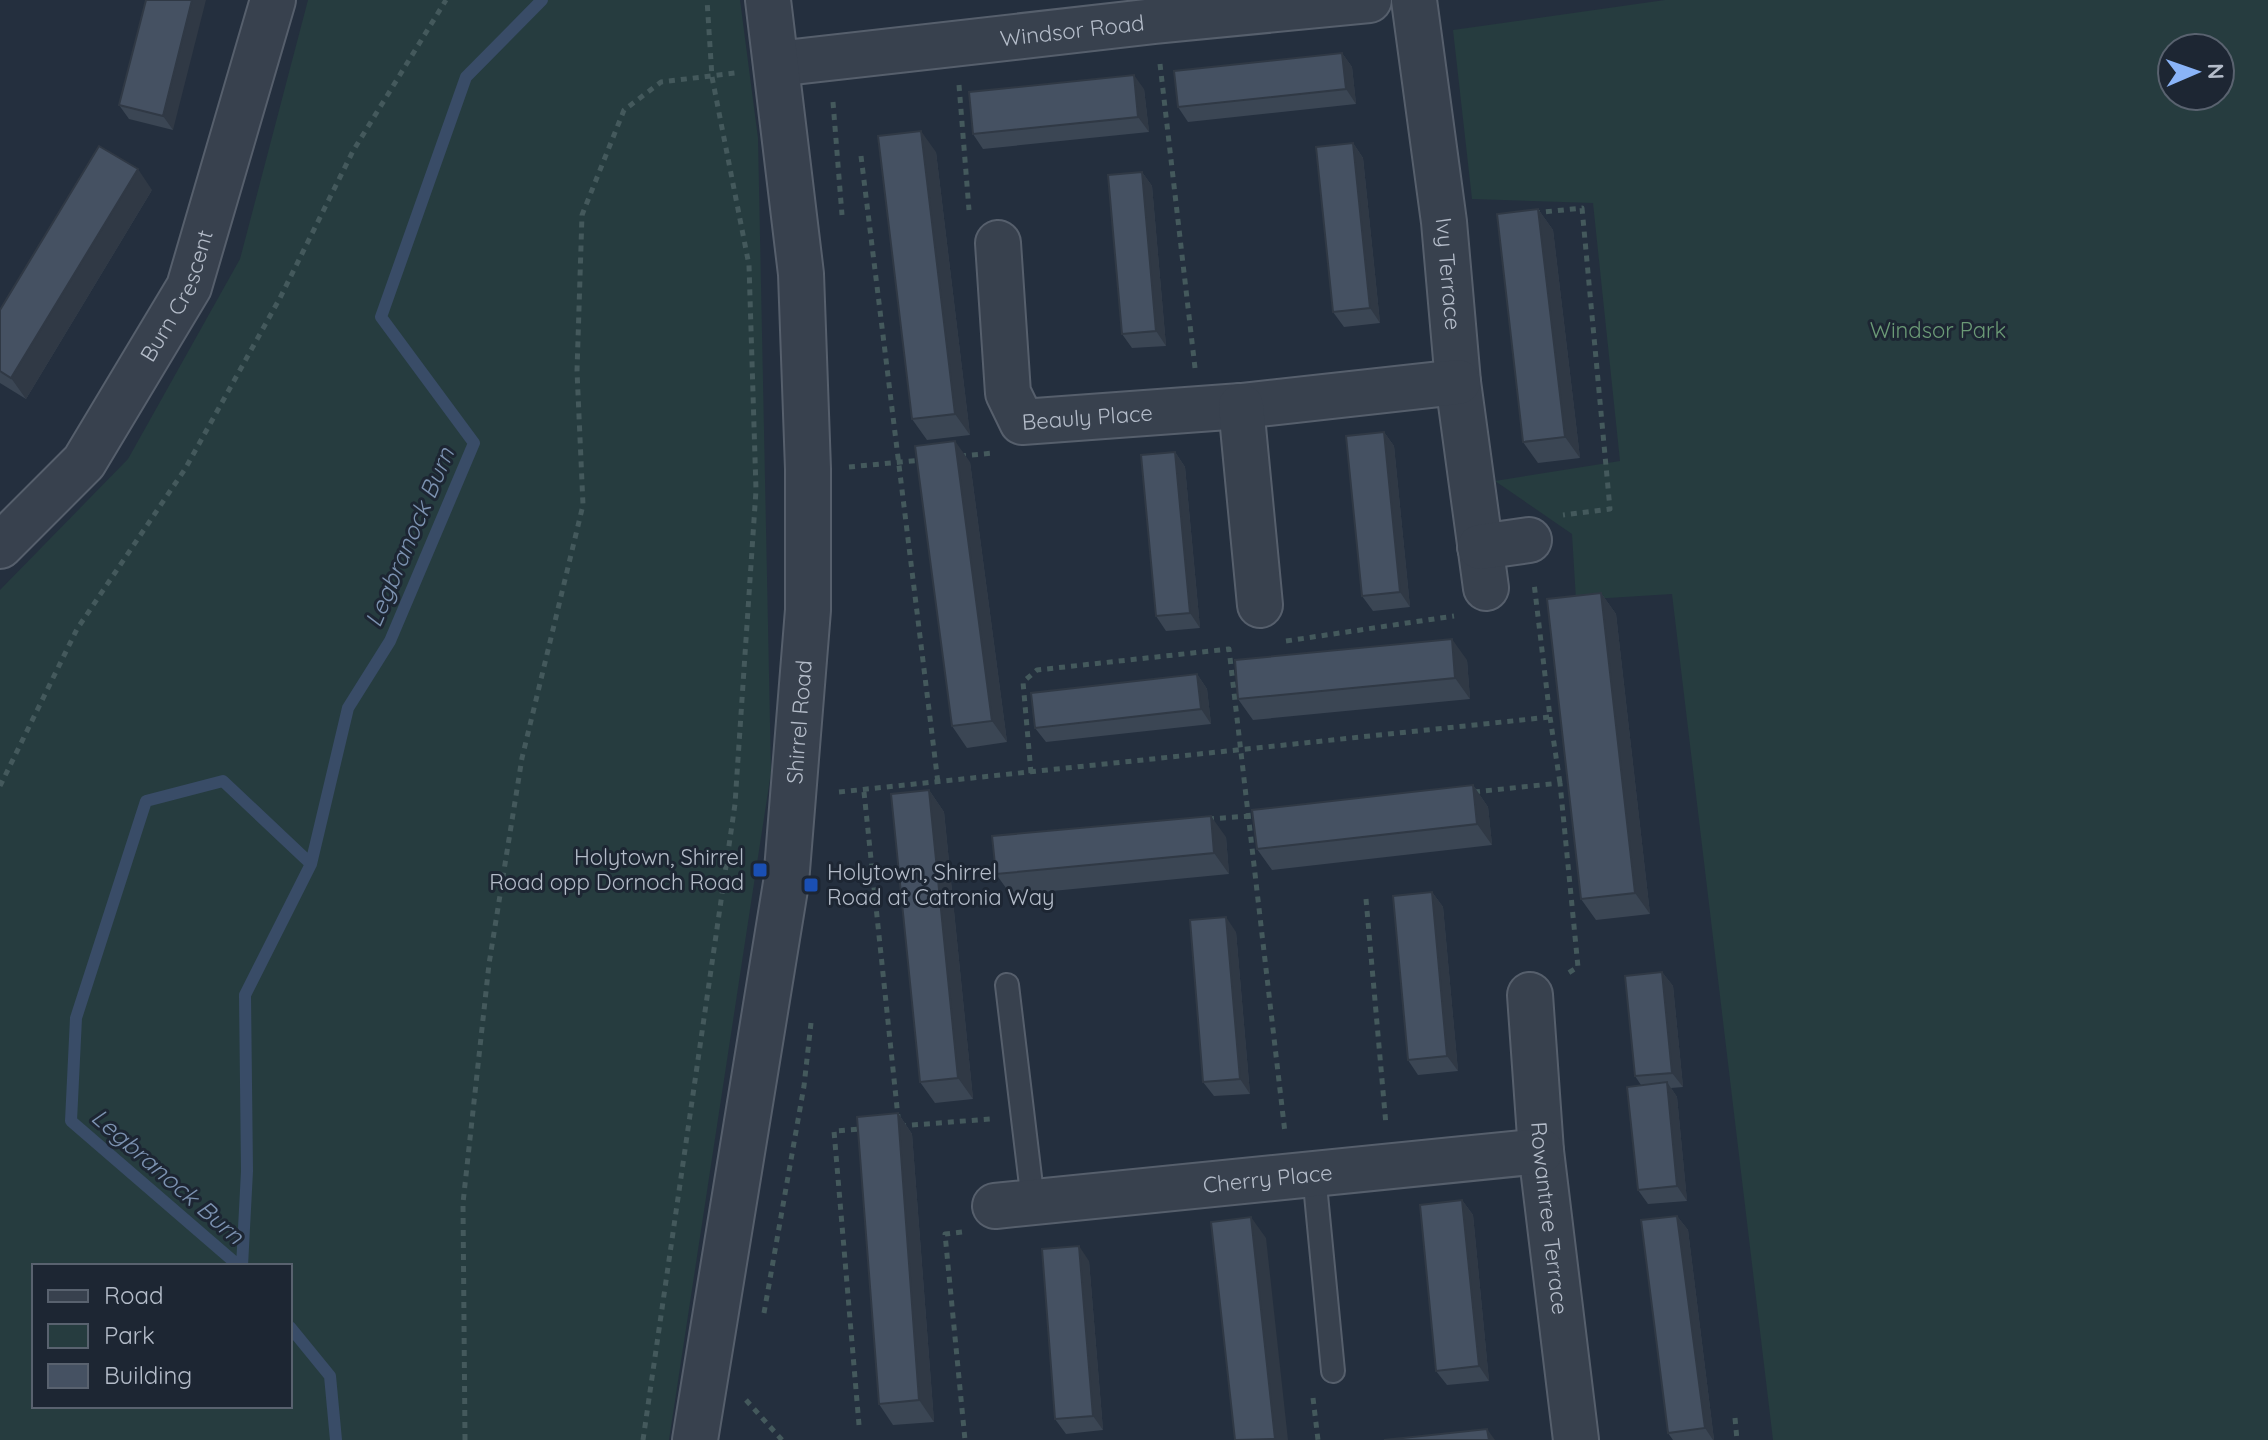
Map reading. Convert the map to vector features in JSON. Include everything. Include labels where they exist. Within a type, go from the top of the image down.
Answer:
[{"type":"street","name":"Burn Crescent","points":[[0,546],[84,462],[189,287],[273,0]]},
{"type":"street","name":"Shirrel Road","points":[[695,1440],[786,883],[808,610],[808,469],[801,274],[768,0]]},
{"type":"street","name":"Windsor Road","points":[[776,64],[1369,0]]},
{"type":"street","name":"Ivy Terrace","points":[[1414,0],[1444,222],[1458,382],[1483,567]]},
{"type":"street","name":"Beauly Place","points":[[998,243],[1008,393],[1022,422],[1220,407],[1458,382]]},
{"type":"street","points":[[1220,407],[1267,623]]},
{"type":"street","points":[[1483,567],[1529,540]]},
{"type":"street","name":"Rowantree Terrace","points":[[1530,995],[1541,1151],[1576,1440]]},
{"type":"street","name":"Cherry Place","points":[[1014,1204],[1541,1151]]},
{"type":"lane","points":[[1007,985],[1021,1117],[1014,1204]]},
{"type":"lane","points":[[1314,1174],[1333,1371]]},
{"type":"path","points":[[0,786],[77,629],[185,469],[280,298],[353,151],[446,0]]},
{"type":"path","points":[[643,1440],[735,804],[756,490],[749,265],[712,77],[707,0]]},
{"type":"path","points":[[1155,21],[1220,407]]},
{"type":"path","points":[[465,1440],[463,1203],[489,964],[522,758],[583,505],[577,371],[582,215],[624,110],[661,82],[712,77],[776,64]]},
{"type":"path","points":[[959,88],[970,216],[998,243]]},
{"type":"path","points":[[861,156],[938,783]]},
{"type":"path","points":[[1521,214],[1582,208],[1610,509],[1535,518],[1529,540],[1560,783],[1578,967],[1530,995]]},
{"type":"path","points":[[865,466],[873,465]]},
{"type":"path","points":[[1267,623],[1488,611],[1483,567]]},
{"type":"path","points":[[1031,773],[1023,682],[1037,670],[1244,647]]},
{"type":"path","points":[[1229,649],[1286,1139]]},
{"type":"path","points":[[839,792],[864,792],[1550,717]]},
{"type":"path","points":[[1466,793],[1560,783]]},
{"type":"path","points":[[864,792],[899,1126]]},
{"type":"path","points":[[1203,820],[1263,815]]},
{"type":"path","points":[[1366,899],[1390,1166]]},
{"type":"path","points":[[886,1127],[1021,1117]]},
{"type":"path","points":[[859,1425],[834,1131],[873,1128]]},
{"type":"path","points":[[965,1440],[945,1234],[992,1228],[1014,1204]]},
{"type":"path","points":[[1735,1418],[1737,1440]]},
{"type":"green space","points":[[308,0],[740,0],[758,138],[771,772],[669,1440],[0,1440],[0,590],[128,459],[240,259]]},
{"type":"green space","name":"Windsor Park","points":[[1665,0],[2268,0],[2268,1440],[1773,1440],[1672,594],[1576,600],[1572,534],[1495,481],[1620,461],[1593,203],[1472,199],[1453,30]]},
{"type":"building","points":[[146,0],[192,0],[163,116],[119,105]]},
{"type":"building","points":[[1342,53],[1346,89],[1178,107],[1174,71]]},
{"type":"building","points":[[1134,75],[1138,117],[973,134],[969,92]]},
{"type":"building","points":[[921,131],[955,414],[912,419],[878,136]]},
{"type":"building","points":[[1353,143],[1370,308],[1333,312],[1316,147]]},
{"type":"building","points":[[99,146],[138,169],[11,378],[0,371],[0,310]]},
{"type":"building","points":[[1142,172],[1156,331],[1122,334],[1108,175]]},
{"type":"building","points":[[1538,209],[1565,437],[1523,442],[1497,214]]},
{"type":"building","points":[[1384,432],[1400,592],[1362,596],[1346,436]]},
{"type":"building","points":[[955,441],[992,721],[952,726],[915,446]]},
{"type":"building","points":[[1175,452],[1190,613],[1156,616],[1141,455]]},
{"type":"building","points":[[1601,593],[1635,893],[1581,899],[1547,599]]},
{"type":"building","points":[[1452,639],[1455,678],[1238,699],[1235,660]]},
{"type":"building","points":[[1197,674],[1201,709],[1035,728],[1031,693]]},
{"type":"building","points":[[1473,785],[1477,824],[1257,849],[1252,810]]},
{"type":"building","points":[[929,790],[958,1078],[920,1082],[891,794]]},
{"type":"building","points":[[1211,816],[1214,853],[996,874],[992,836]]},
{"type":"building","points":[[1432,892],[1447,1056],[1408,1060],[1393,896]]},
{"type":"building","points":[[1226,917],[1240,1079],[1203,1082],[1190,920]]},
{"type":"building","points":[[1662,972],[1672,1073],[1635,1076],[1625,976]]},
{"type":"building","points":[[1667,1082],[1677,1186],[1638,1190],[1627,1087]]},
{"type":"building","points":[[898,1113],[919,1400],[879,1404],[857,1117]]},
{"type":"building","points":[[1462,1200],[1479,1366],[1436,1371],[1420,1205]]},
{"type":"building","points":[[1677,1216],[1705,1428],[1668,1433],[1641,1220]]},
{"type":"building","points":[[1251,1217],[1275,1439],[1235,1440],[1211,1222]]},
{"type":"building","points":[[1079,1246],[1093,1416],[1055,1419],[1042,1249]]},
{"type":"building","points":[[1487,1429],[1489,1440],[1384,1440]]},
{"type":"waterway","name":"Legbranock Burn","points":[[237,1264],[71,1121],[76,1018],[146,801],[223,781],[311,864],[348,708],[390,641],[474,443],[381,317],[466,77],[542,0]]},
{"type":"waterway","name":"Legbranock Burn","points":[[242,1264],[247,1171],[245,995],[311,864]]},
{"type":"waterway","name":"Legbranock Burn","points":[[292,1329],[330,1376],[336,1440]]},
{"type":"place","name":"Holytown, Shirrel Road opp Dornoch Road","points":[[760,870]]},
{"type":"place","name":"Holytown, Shirrel Road at Catronia Way","points":[[811,885]]}]
